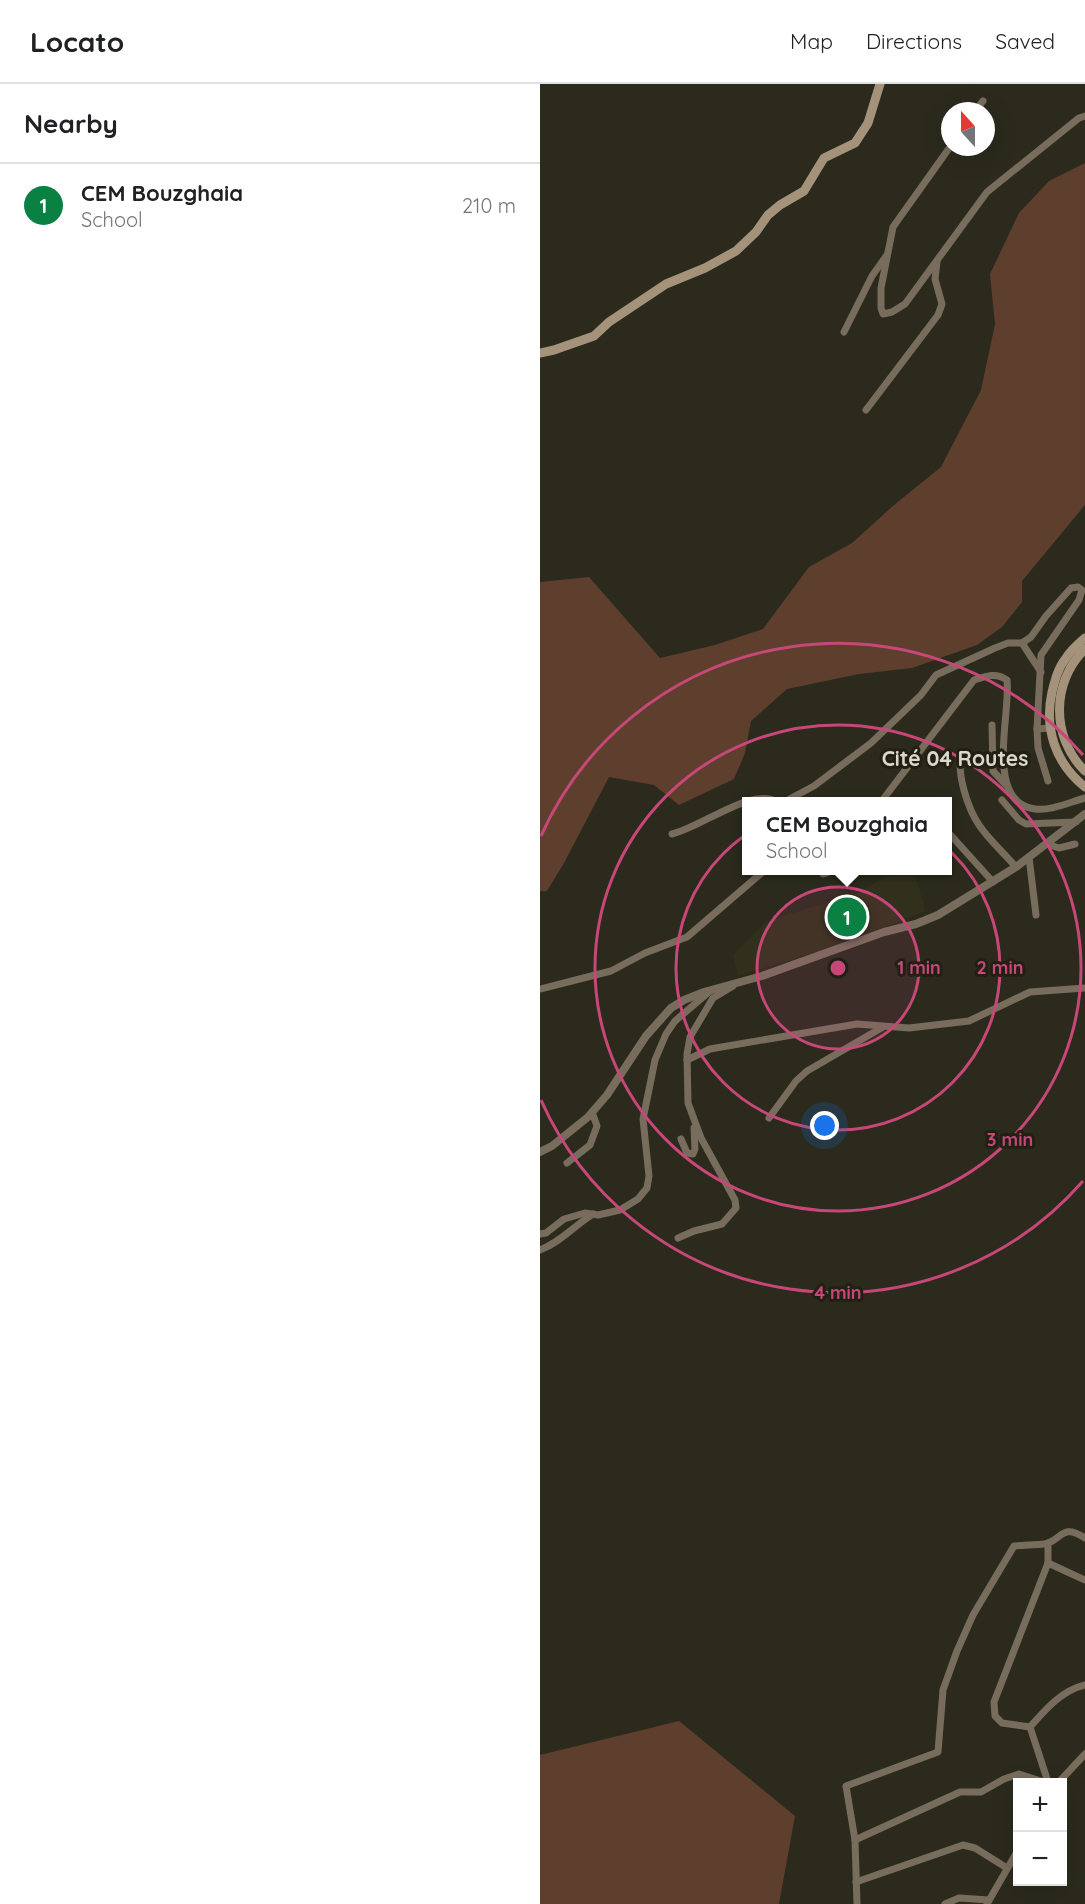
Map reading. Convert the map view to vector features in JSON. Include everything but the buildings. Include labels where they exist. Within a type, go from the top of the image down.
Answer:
[{"type":"main road","points":[[540,353],[594,336],[618,315],[666,284],[705,268],[736,250],[756,232],[768,215],[804,191],[824,158],[855,143],[868,123],[880,84]]},
{"type":"main road","points":[[1085,638],[1065,658],[1060,668],[1050,701],[1049,728],[1057,753],[1070,772],[1085,787]]},
{"type":"main road","points":[[1085,649],[1067,672],[1059,713],[1065,744],[1085,771]]},
{"type":"street","points":[[944,156],[893,227],[881,288],[883,314],[892,312],[905,304],[987,192],[1079,118],[1085,116]]},
{"type":"street","points":[[844,332],[872,276],[888,252]]},
{"type":"street","points":[[866,411],[938,315],[942,304],[935,279],[937,260]]},
{"type":"street","points":[[792,797],[814,786],[871,742],[921,694],[936,675],[1008,643],[1022,643],[1031,637],[1071,588],[1083,587],[1071,614],[1046,645],[1041,655],[1038,748],[1048,781]]},
{"type":"street","points":[[1022,643],[1041,672]]},
{"type":"street","points":[[885,797],[974,680],[990,675],[1001,675],[1007,680],[1009,693],[1004,723],[1007,786]]},
{"type":"street","points":[[992,725],[993,771],[1022,804],[1043,809],[1085,798]]},
{"type":"street","points":[[1037,729],[1049,728]]},
{"type":"street","points":[[961,754],[961,775],[976,820],[1016,867]]},
{"type":"street","points":[[1002,800],[1022,822],[1031,825],[1077,822]]},
{"type":"street","points":[[672,834],[684,832],[742,803]]},
{"type":"street","points":[[540,1152],[565,1137],[592,1113],[607,1095],[646,1036],[671,1008],[684,1000],[711,990],[938,915],[1016,867],[1085,814]]},
{"type":"street","points":[[1050,825],[1059,836]]},
{"type":"street","points":[[952,836],[993,882]]},
{"type":"street","points":[[1047,844],[1059,848],[1075,844]]},
{"type":"street","points":[[1029,857],[1036,915]]},
{"type":"street","points":[[540,989],[611,971],[645,953],[687,937],[759,875]]},
{"type":"street","points":[[678,1238],[694,1231],[722,1224],[736,1208],[735,1200],[701,1138],[688,1103],[687,1060],[690,1037],[713,998],[737,983]]},
{"type":"street","points":[[687,1060],[710,1049],[857,1024],[909,1028],[969,1021],[1030,992],[1085,988]]},
{"type":"street","points":[[540,1234],[546,1233],[564,1219],[585,1213],[620,1210],[638,1199],[647,1188],[648,1176],[642,1119],[656,1060],[666,1034],[675,1021],[711,990]]},
{"type":"street","points":[[769,1118],[796,1081],[807,1071],[882,1027]]},
{"type":"street","points":[[567,1163],[590,1144],[597,1126],[592,1113]]},
{"type":"street","points":[[681,1139],[687,1153],[693,1154],[695,1149],[694,1120]]},
{"type":"street","points":[[540,1250],[564,1237],[577,1224],[594,1214]]},
{"type":"street","points":[[857,1904],[855,1840],[846,1786],[938,1752],[943,1690],[973,1615],[1014,1546],[1048,1543],[1063,1532],[1074,1532],[1085,1538]]},
{"type":"street","points":[[1030,1727],[1002,1723],[995,1716],[994,1702],[1048,1563],[1048,1543]]},
{"type":"street","points":[[1048,1563],[1085,1580]]},
{"type":"street","points":[[1030,1727],[1049,1706],[1072,1689],[1085,1685]]},
{"type":"street","points":[[1030,1727],[1045,1778]]},
{"type":"street","points":[[1063,1778],[1085,1754]]},
{"type":"street","points":[[855,1840],[960,1792],[981,1792],[1004,1779],[1019,1774],[1032,1778]]},
{"type":"street","points":[[856,1882],[963,1845],[975,1848],[1007,1868]]},
{"type":"street","points":[[945,1904],[959,1898],[988,1902],[1013,1857]]},
{"type":"shaded area","points":[[1085,163],[1085,505],[1022,581],[1022,602],[1002,627],[977,645],[912,668],[859,674],[787,689],[751,721],[745,753],[734,779],[679,805],[654,785],[609,777],[564,863],[547,891],[540,891],[540,582],[589,577],[660,658],[715,645],[763,629],[809,567],[852,543],[941,467],[981,390],[995,324],[990,274],[1019,213],[1049,181]]},
{"type":"shaded area","points":[[888,875],[915,875],[926,911],[829,948],[738,976],[733,955],[765,922],[860,892]]},
{"type":"shaded area","points":[[679,1721],[795,1816],[779,1904],[540,1904],[540,1755]]},
{"type":"place","name":"CEM Bouzghaia","points":[[847,917]]},
{"type":"district","name":"Cité 04 Routes","points":[[955,758]]}]
